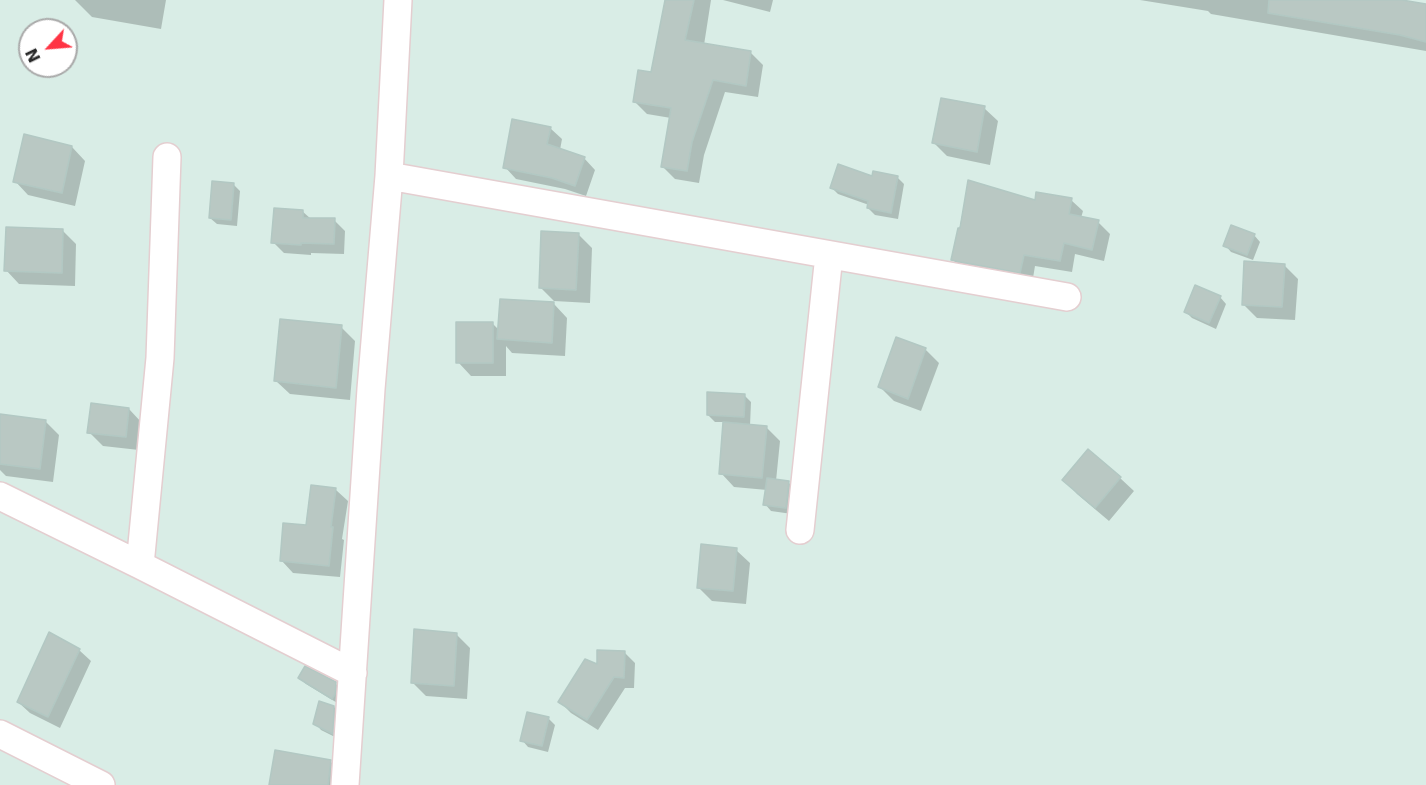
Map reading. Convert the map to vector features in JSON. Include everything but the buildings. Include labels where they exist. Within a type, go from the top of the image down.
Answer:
[{"type":"street","points":[[345,785],[371,389],[389,176],[398,0]]},
{"type":"street","points":[[141,565],[160,358],[167,157]]},
{"type":"street","points":[[389,176],[1067,297]]},
{"type":"street","points":[[800,530],[829,255]]},
{"type":"street","points":[[0,496],[353,673]]},
{"type":"street","points":[[0,734],[101,785]]}]
